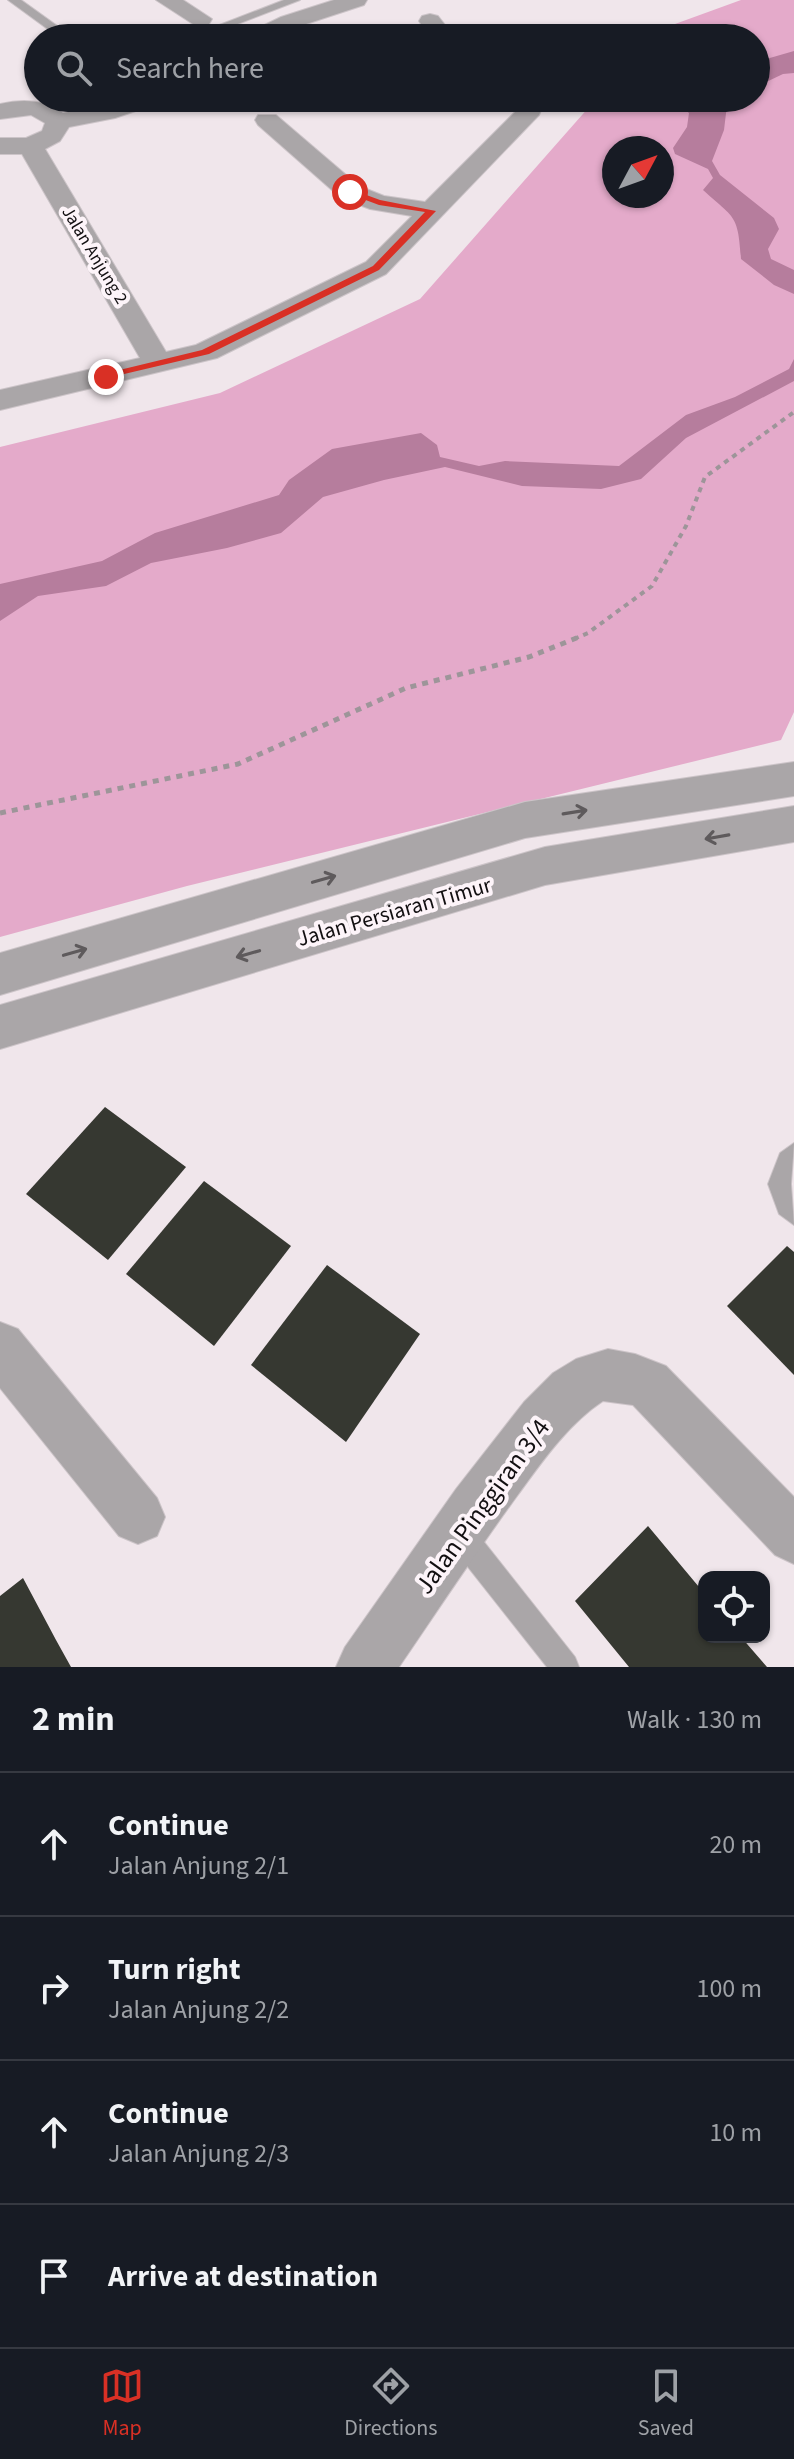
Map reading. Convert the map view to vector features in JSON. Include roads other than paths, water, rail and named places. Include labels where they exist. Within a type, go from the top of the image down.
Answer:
[{"type":"street","points":[[167,0],[199,24]]},
{"type":"street","points":[[285,24],[356,0]]},
{"type":"street","points":[[332,24],[371,0]]},
{"type":"street","points":[[2,108],[24,109]]},
{"type":"street","points":[[47,112],[58,121]]},
{"type":"street","points":[[58,121],[109,112]]},
{"type":"street","points":[[0,400],[206,352],[376,268],[528,112]]},
{"type":"street","points":[[267,120],[350,192],[379,203],[431,211]]},
{"type":"street","points":[[0,146],[30,146],[52,135],[58,121]]},
{"type":"street","name":"Jalan Anjung 2","points":[[30,146],[159,365]]},
{"type":"street","points":[[0,974],[525,820],[794,779]]},
{"type":"street","name":"Jalan Persiaran Timur","points":[[0,1027],[545,866],[794,824]]},
{"type":"street","points":[[0,1347],[138,1517]]},
{"type":"street","name":"Jalan Pinggiran 3/4","points":[[365,1667],[528,1436],[568,1395],[593,1377],[621,1376],[648,1384],[794,1536]]},
{"type":"lane","points":[[14,0],[48,24]]},
{"type":"lane","points":[[217,24],[294,0]]},
{"type":"lane","points":[[794,1154],[778,1175],[782,1199],[794,1213]]},
{"type":"lane","points":[[459,1533],[565,1667]]}]
